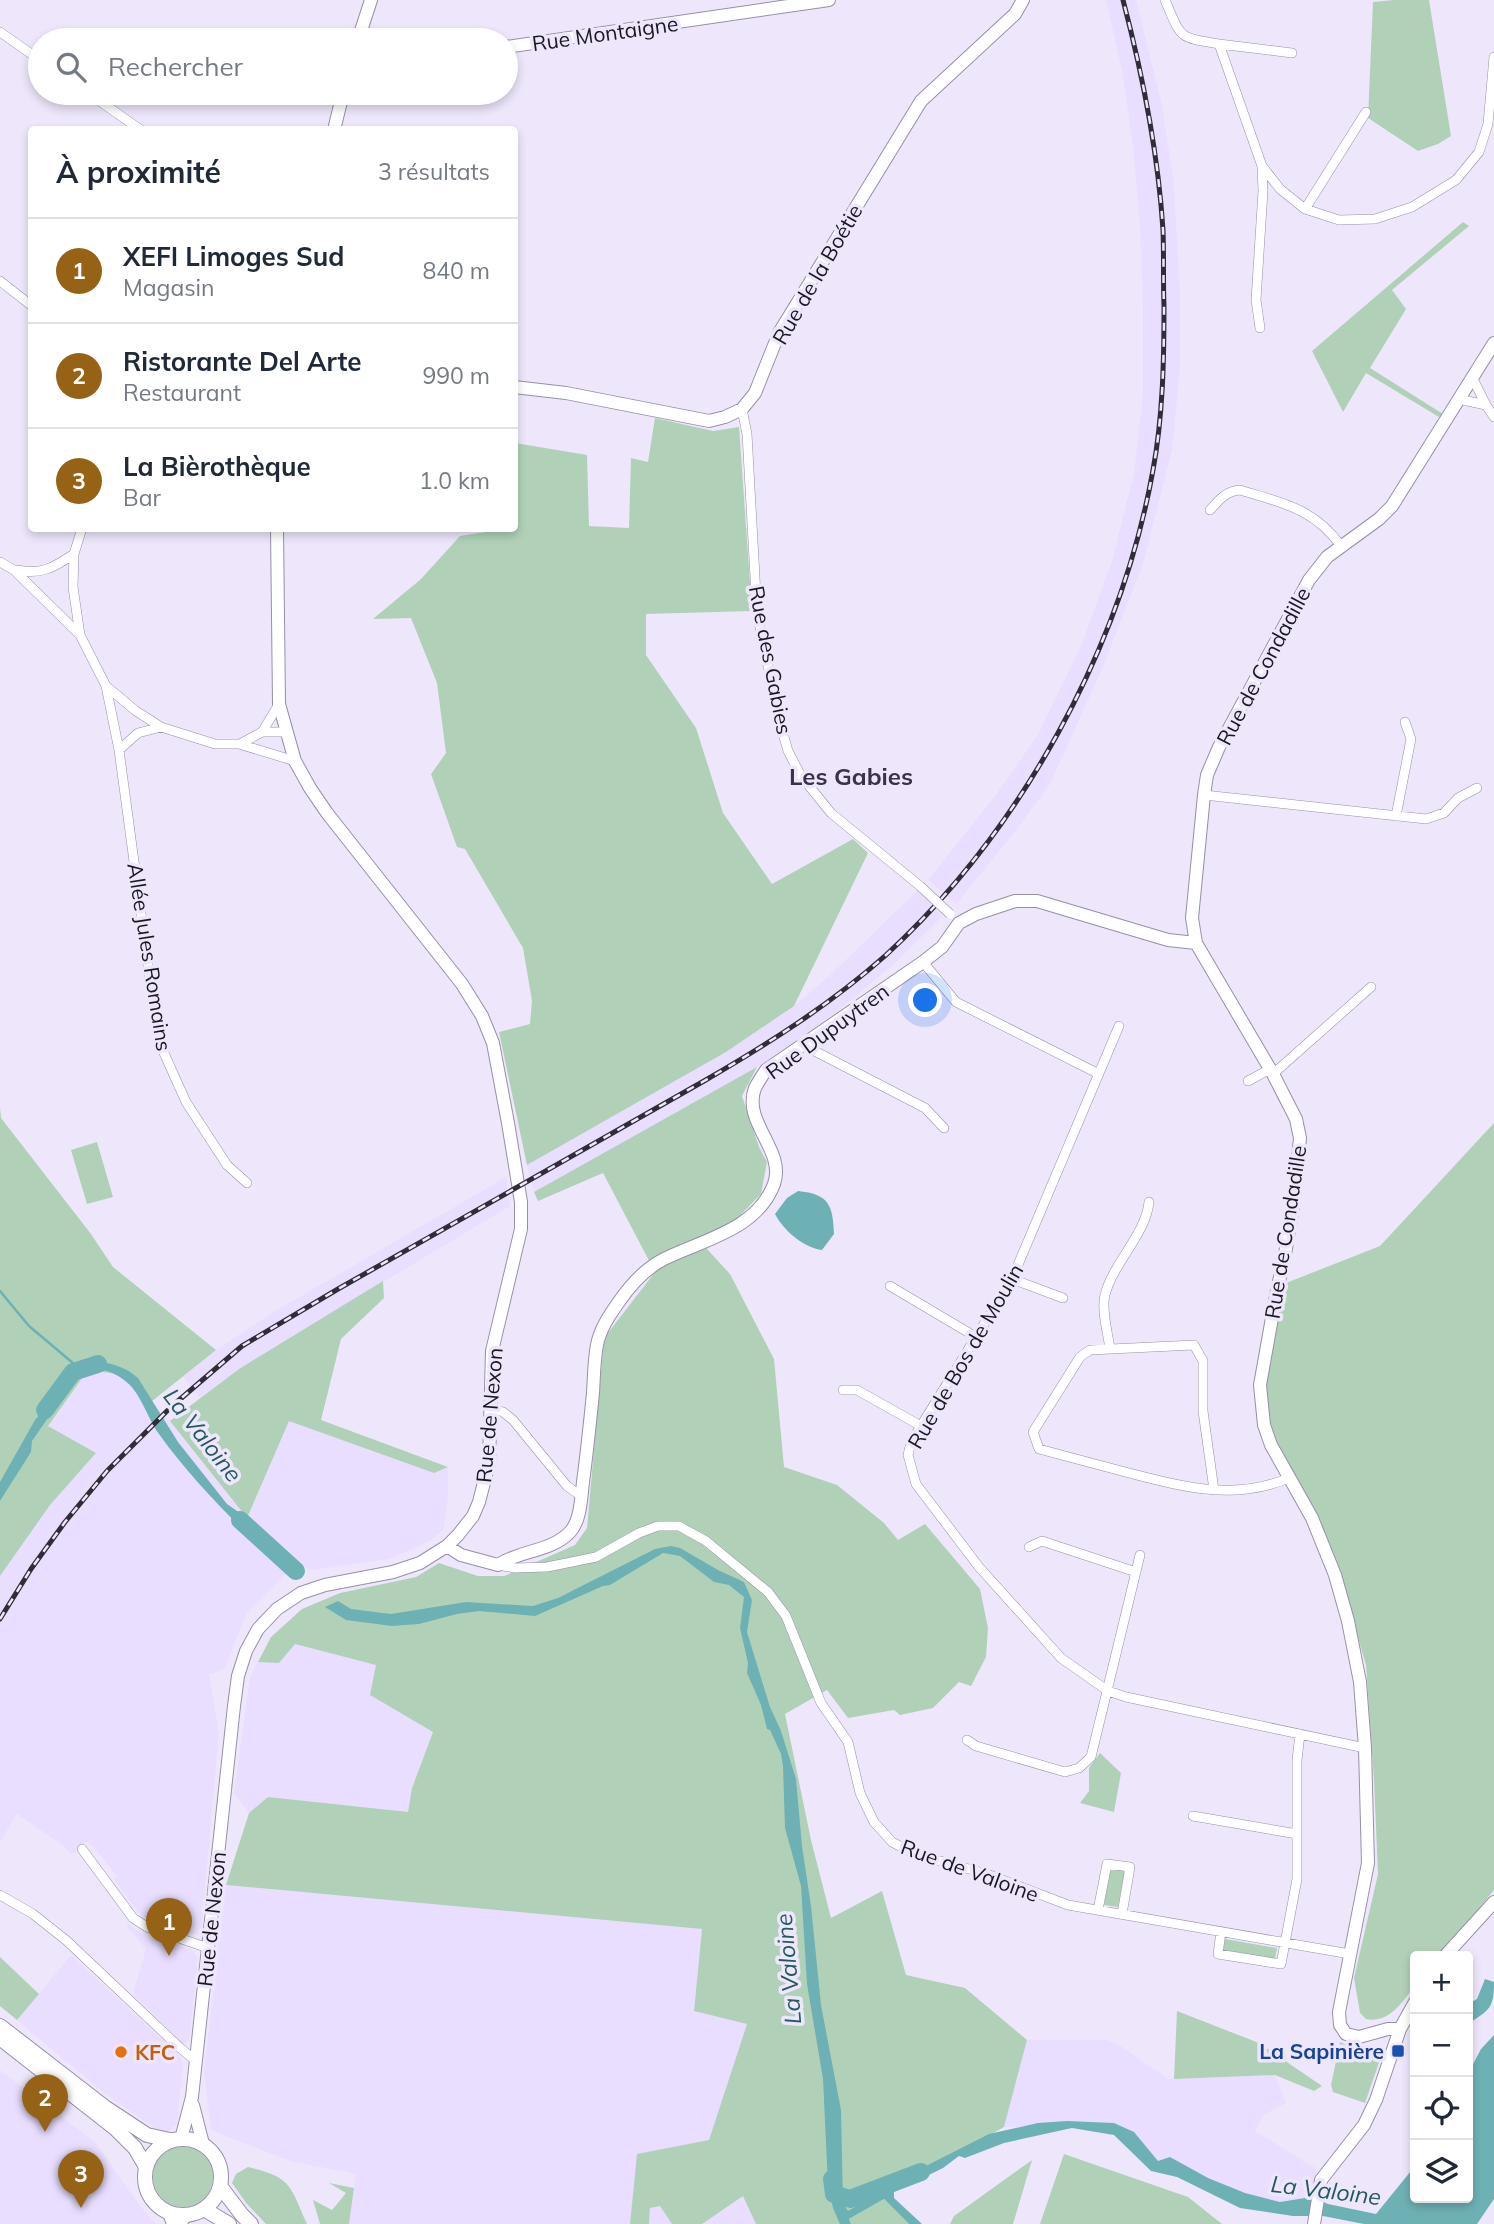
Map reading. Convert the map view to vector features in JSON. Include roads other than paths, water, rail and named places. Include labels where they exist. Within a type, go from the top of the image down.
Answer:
[{"type":"main road","points":[[0,2026],[106,2108],[147,2135],[193,2140],[203,2144],[216,2156],[222,2175],[217,2195],[204,2209],[183,2220],[171,2218],[151,2199],[144,2178],[151,2155],[160,2146],[176,2139]]},
{"type":"main road","points":[[0,2038],[116,2129],[135,2148],[146,2167]]},
{"type":"main road","points":[[220,2186],[251,2224]]},
{"type":"main road","points":[[204,2209],[229,2224]]},
{"type":"street","points":[[362,28],[371,0]]},
{"type":"street","name":"Rue Montaigne","points":[[518,45],[829,0]]},
{"type":"street","name":"Rue de la Boétie","points":[[742,409],[755,393],[779,333],[921,101],[1015,14],[1023,0]]},
{"type":"street","points":[[1165,0],[1178,30],[1187,39],[1292,52]]},
{"type":"street","points":[[0,32],[28,52]]},
{"type":"street","points":[[1219,44],[1262,166],[1263,191],[1256,300],[1260,328]]},
{"type":"street","points":[[1262,166],[1280,189],[1305,209],[1339,220],[1375,219],[1412,207],[1455,180],[1479,152],[1491,123],[1494,57]]},
{"type":"street","points":[[105,105],[135,126]]},
{"type":"street","points":[[335,126],[340,105]]},
{"type":"street","points":[[1305,209],[1366,112]]},
{"type":"street","points":[[0,281],[28,303]]},
{"type":"street","name":"Rue de Condadille","points":[[1400,2029],[1388,2029],[1359,2038],[1346,2034],[1340,2025],[1339,2012],[1368,1863],[1358,1671],[1345,1609],[1325,1548],[1312,1518],[1271,1445],[1264,1425],[1260,1385],[1286,1247],[1300,1138],[1296,1119],[1271,1071],[1196,943],[1192,918],[1207,775],[1219,747],[1310,580],[1326,557],[1379,519],[1392,506],[1494,343]]},
{"type":"street","points":[[1472,376],[1494,417]]},
{"type":"street","points":[[518,387],[566,393],[709,421],[742,409]]},
{"type":"street","points":[[1458,399],[1486,405]]},
{"type":"street","name":"Rue des Gabies","points":[[742,409],[747,434],[757,613],[780,723],[789,751],[801,776],[831,813],[920,886],[955,919]]},
{"type":"street","points":[[1210,510],[1231,491],[1240,491],[1294,507],[1311,515],[1341,546]]},
{"type":"street","points":[[80,635],[73,587],[74,554],[81,532]]},
{"type":"street","name":"Rue de Nexon","points":[[176,2139],[191,2097],[238,1676],[246,1651],[258,1629],[277,1609],[301,1593],[408,1568],[447,1546],[466,1525],[479,1502],[489,1463],[492,1351],[521,1229],[521,1202],[516,1166],[493,1043],[482,1016],[463,984],[327,813],[295,761],[279,704],[276,532]]},
{"type":"street","points":[[14,570],[32,573],[54,568],[74,554]]},
{"type":"street","points":[[0,562],[14,570],[80,635],[106,686],[136,711],[161,727],[215,744],[239,744],[295,761]]},
{"type":"street","name":"Allée Jules Romains","points":[[106,686],[119,750],[152,995],[164,1053],[180,1091],[193,1113],[227,1166],[247,1183]]},
{"type":"street","points":[[262,732],[279,704]]},
{"type":"street","points":[[1396,816],[1411,739],[1405,722]]},
{"type":"street","points":[[119,750],[138,733],[161,727]]},
{"type":"street","points":[[239,744],[262,732],[285,732]]},
{"type":"street","points":[[1204,795],[1426,819],[1444,813],[1458,798],[1477,788]]},
{"type":"street","name":"Rue Dupuytren","points":[[498,1565],[561,1540],[571,1531],[577,1520],[588,1446],[597,1344],[603,1327],[620,1300],[661,1260],[727,1232],[746,1220],[764,1202],[774,1182],[776,1166],[756,1122],[752,1102],[755,1087],[766,1070],[943,947],[955,919],[993,906],[1015,901],[1037,901],[1168,940],[1196,943]]},
{"type":"street","points":[[923,962],[956,1002],[1099,1074]]},
{"type":"street","points":[[1248,1081],[1271,1071],[1371,987]]},
{"type":"street","name":"Rue de Bos de Moulin","points":[[1119,1026],[1013,1279],[911,1442],[908,1455],[916,1484],[979,1567],[1061,1658],[1108,1691],[1364,1748]]},
{"type":"street","points":[[803,1045],[925,1108],[944,1128]]},
{"type":"street","points":[[1110,1349],[1104,1296],[1148,1213],[1149,1202]]},
{"type":"street","points":[[1013,1279],[1063,1298]]},
{"type":"street","points":[[890,1286],[976,1337]]},
{"type":"street","points":[[1214,1490],[1203,1411],[1203,1361],[1194,1345],[1090,1349],[1080,1357],[1032,1432],[1039,1449],[1189,1488],[1224,1491],[1270,1486],[1289,1478]]},
{"type":"street","points":[[842,1390],[857,1390],[921,1426]]},
{"type":"street","points":[[490,1408],[503,1412],[513,1420],[567,1486],[581,1496]]},
{"type":"street","name":"Rue de Valoine","points":[[447,1546],[461,1555],[498,1565],[515,1568],[547,1567],[596,1557],[658,1525],[680,1526],[697,1536],[768,1592],[786,1616],[821,1703],[848,1742],[860,1793],[874,1822],[892,1842],[915,1854],[987,1874],[1068,1905],[1350,1954]]},
{"type":"street","points":[[1029,1547],[1042,1541],[1136,1572]]},
{"type":"street","points":[[967,1740],[976,1746],[1065,1772],[1079,1769],[1091,1757],[1140,1555]]},
{"type":"street","points":[[1221,1932],[1218,1954],[1281,1964],[1297,1879],[1297,1759],[1300,1734]]},
{"type":"street","points":[[1193,1816],[1297,1834]]},
{"type":"street","points":[[82,1849],[133,1918],[147,1927],[208,1948]]},
{"type":"street","points":[[1098,1910],[1107,1864],[1130,1867],[1122,1914]]},
{"type":"street","points":[[0,1895],[33,1914],[67,1941],[196,2061]]},
{"type":"street","points":[[1450,1951],[1494,1902]]},
{"type":"street","points":[[1315,2220],[1321,2180],[1364,2124],[1376,2100],[1400,2029],[1410,2011]]},
{"type":"street","name":"Rue de Nexon","points":[[191,2097],[203,2144]]},
{"type":"waterway","points":[[0,1291],[29,1326],[80,1369]]},
{"type":"waterway","name":"La Valoine","points":[[45,1410],[73,1372],[98,1364]]},
{"type":"waterway","name":"La Valoine","points":[[240,1520],[296,1571]]},
{"type":"waterway","name":"La Valoine","points":[[832,2179],[834,2194],[850,2199],[921,2172]]},
{"type":"railway","points":[[0,1619],[31,1569],[107,1471],[171,1407],[242,1346],[728,1067],[821,1007],[886,955],[935,906],[980,852],[1021,795],[1058,734],[1090,670],[1117,604],[1138,537],[1156,450],[1163,367],[1163,230],[1149,114],[1123,0]]},
{"type":"place","name":"XEFI Limoges Sud","points":[[169,1956]]},
{"type":"place","name":"La Sapinière","points":[[1398,2051]]},
{"type":"place","name":"KFC","points":[[121,2052]]},
{"type":"place","name":"Ristorante Del Arte","points":[[45,2132]]},
{"type":"place","name":"La Bièrothèque","points":[[81,2208]]},
{"type":"district","name":"Les Gabies","points":[[851,776]]}]
